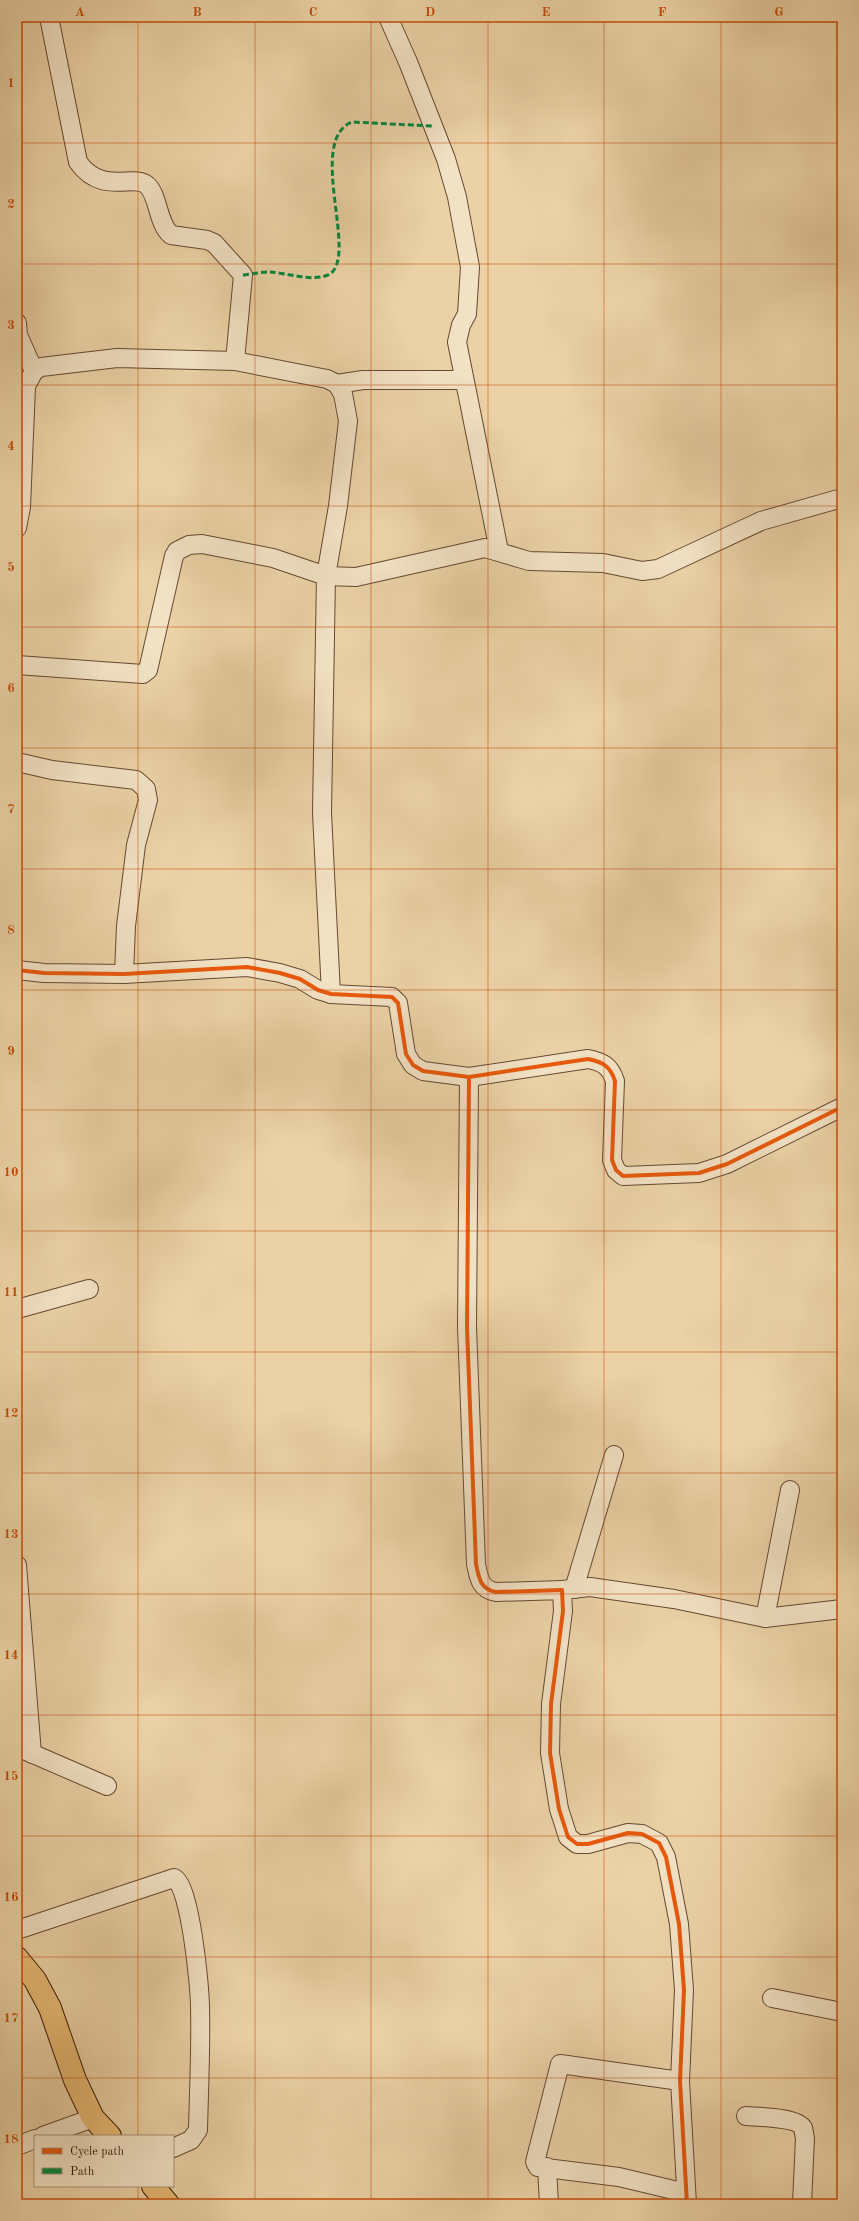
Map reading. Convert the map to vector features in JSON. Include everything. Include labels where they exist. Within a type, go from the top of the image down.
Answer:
[{"type":"main road","points":[[17,1958],[35,1980],[50,2008],[75,2080],[93,2118],[109,2135]]},
{"type":"main road","points":[[154,2187],[168,2204]]},
{"type":"street","points":[[49,17],[78,162],[86,174],[116,183],[140,182],[146,184],[150,189],[161,220],[168,233],[171,235],[206,240],[214,243],[243,275],[234,355],[236,361]]},
{"type":"street","points":[[388,17],[408,62],[446,160],[457,197],[470,267],[467,314],[461,325],[457,342],[463,380],[478,443],[499,551]]},
{"type":"street","points":[[17,324],[20,341],[34,371]]},
{"type":"street","points":[[17,528],[26,386],[34,371],[41,368],[117,358],[236,361],[327,379],[338,384],[363,380],[463,380]]},
{"type":"street","points":[[331,994],[322,813],[326,576],[338,506],[348,421],[343,394],[338,384]]},
{"type":"street","points":[[17,665],[143,674],[148,670],[174,556],[177,551],[189,545],[202,544],[273,558],[326,576],[356,577],[372,575],[485,548],[529,561],[603,563],[642,571],[658,569],[761,520],[842,498]]},
{"type":"street","points":[[17,762],[52,770],[136,780],[146,789],[147,805],[136,845],[126,926],[124,974]]},
{"type":"street","points":[[17,970],[44,973],[124,974],[247,968],[280,973],[300,979],[318,990],[331,994],[392,997],[398,1002],[406,1054],[413,1065],[424,1071],[469,1077],[588,1059],[603,1062],[612,1072],[615,1081],[612,1160],[616,1170],[623,1176],[698,1173],[727,1164],[835,1110]]},
{"type":"street","points":[[469,1077],[467,1327],[476,1564],[480,1582],[488,1590],[496,1592],[568,1590],[590,1587],[674,1599],[765,1618],[842,1609]]},
{"type":"street","points":[[17,1309],[89,1289]]},
{"type":"street","points":[[614,1455],[568,1590],[563,1611],[551,1704],[550,1753],[559,1809],[568,1837],[577,1844],[588,1844],[628,1833],[642,1834],[659,1843],[666,1857],[679,1924],[684,1990],[680,2081],[687,2199],[619,2177],[538,2167],[535,2162],[560,2064],[680,2081]]},
{"type":"street","points":[[765,1618],[790,1490]]},
{"type":"street","points":[[17,1565],[25,1750],[107,1786]]},
{"type":"street","points":[[17,1930],[174,1878],[181,1884],[191,1923],[200,2006],[198,2130],[191,2140],[174,2148]]},
{"type":"street","points":[[772,1998],[842,2012]]},
{"type":"street","points":[[746,2116],[783,2119],[798,2124],[803,2128],[805,2138],[802,2204]]},
{"type":"street","points":[[47,2135],[93,2118]]},
{"type":"street","points":[[17,2146],[34,2139]]},
{"type":"street","points":[[547,2167],[549,2204]]},
{"type":"marked path","points":[[243,275],[270,272],[314,278],[328,275],[337,265],[339,247],[332,175],[333,152],[339,133],[352,122],[432,126]]},
{"type":"cycle path","points":[[17,970],[44,973],[124,974],[247,967],[280,973],[300,979],[318,990],[331,994],[392,997],[398,1003],[406,1054],[413,1065],[423,1071],[469,1077],[588,1059],[602,1063],[611,1072],[615,1081],[612,1160],[616,1170],[623,1176],[699,1173],[727,1164],[842,1107]]},
{"type":"cycle path","points":[[469,1077],[467,1327],[476,1564],[483,1586],[491,1591],[562,1590],[563,1611],[551,1704],[550,1753],[559,1809],[568,1837],[577,1844],[588,1844],[628,1833],[642,1834],[659,1843],[666,1857],[679,1924],[684,1990],[680,2081],[687,2204]]}]
